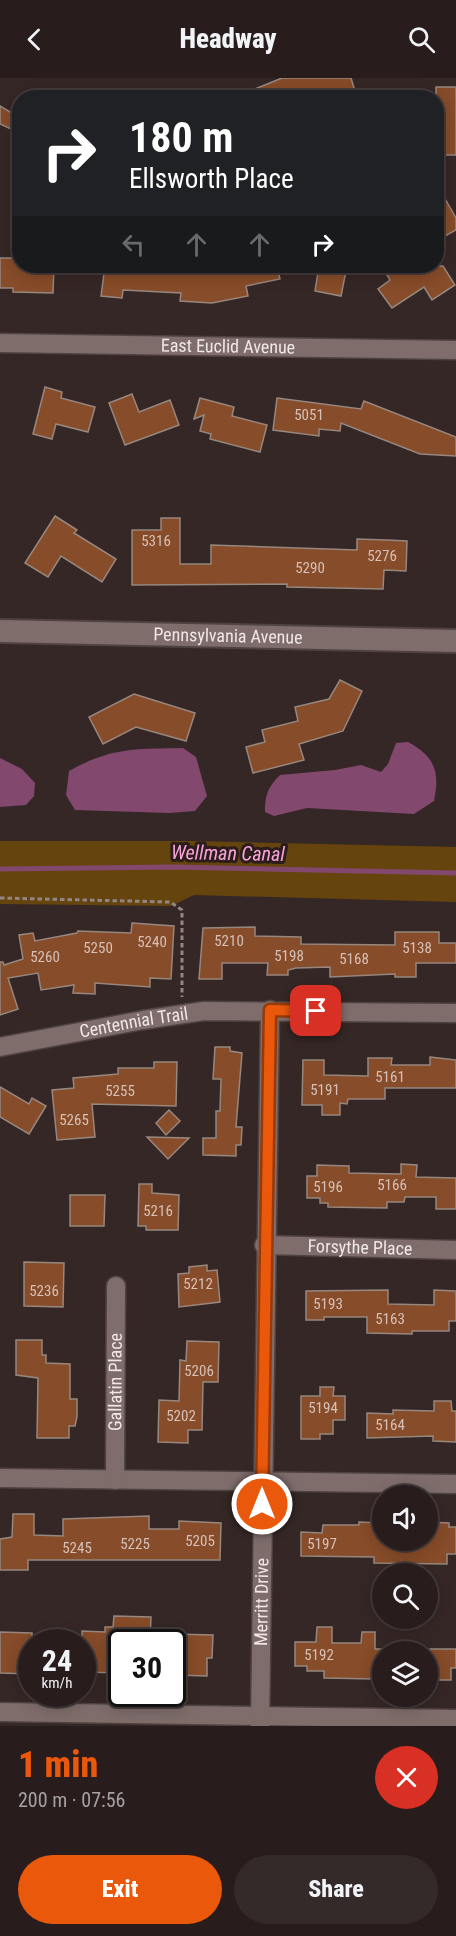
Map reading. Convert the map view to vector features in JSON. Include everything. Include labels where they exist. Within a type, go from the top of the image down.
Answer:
[{"type":"street","name":"East Euclid Avenue","points":[[0,343],[456,350]]},
{"type":"street","name":"Pennsylvania Avenue","points":[[0,631],[456,641]]},
{"type":"street","name":"Centennial Trail","points":[[0,1047],[182,1014],[270,1010],[456,1013]]},
{"type":"street","name":"Merritt Drive","points":[[260,1722],[264,1245],[270,1010]]},
{"type":"street","name":"Forsythe Place","points":[[264,1245],[456,1250]]},
{"type":"street","name":"Gallatin Place","points":[[115,1480],[117,1286]]},
{"type":"street","points":[[0,1478],[456,1484]]},
{"type":"street","points":[[0,1712],[110,1720],[260,1722],[456,1719]]},
{"type":"path","points":[[0,898],[170,902],[182,910],[182,1014]]},
{"type":"shaded area","points":[[408,742],[430,759],[436,773],[434,801],[414,814],[307,808],[274,816],[265,812],[268,792],[280,775],[361,765],[381,772],[388,764],[396,743]]},
{"type":"shaded area","points":[[183,748],[196,757],[207,796],[195,811],[169,813],[75,810],[66,795],[69,771],[98,757],[138,749]]},
{"type":"shaded area","points":[[0,758],[22,769],[35,783],[34,796],[26,805],[0,807]]},
{"type":"shaded area","points":[[0,841],[193,841],[456,847],[456,902],[194,895],[171,906],[0,904]]},
{"type":"building","points":[[282,78],[351,78],[355,90],[253,90]]},
{"type":"building","points":[[436,87],[456,87],[456,155],[444,155],[444,90],[436,90]]},
{"type":"building","points":[[0,106],[12,113],[12,129],[0,124]]},
{"type":"building","points":[[444,197],[456,218],[456,230],[444,237]]},
{"type":"building","points":[[0,258],[12,258],[12,273],[54,273],[53,293],[13,292],[13,288],[0,288]]},
{"type":"building","points":[[444,268],[455,285],[432,300],[424,287],[392,308],[378,289],[390,280],[387,275],[390,273],[444,273]]},
{"type":"building","points":[[104,273],[279,273],[280,279],[246,286],[248,296],[212,303],[180,301],[181,293],[123,290],[122,298],[101,296]]},
{"type":"building","points":[[318,273],[346,273],[341,296],[315,291]]},
{"type":"building","points":[[45,387],[62,392],[61,398],[95,407],[88,432],[56,424],[52,439],[33,434]]},
{"type":"building","points":[[132,394],[139,412],[170,400],[179,425],[125,445],[109,403]]},
{"type":"building","points":[[200,398],[234,407],[232,416],[267,425],[260,452],[210,439],[211,434],[200,431],[204,415],[194,419]]},
{"type":"building","points":[[277,398],[361,409],[364,401],[456,437],[456,456],[420,454],[341,423],[340,431],[319,429],[319,436],[273,430]]},
{"type":"building","points":[[55,516],[77,530],[74,533],[116,559],[102,582],[61,556],[48,577],[25,563]]},
{"type":"building","points":[[161,518],[180,518],[180,564],[211,564],[211,545],[357,550],[357,539],[407,541],[406,571],[384,570],[383,589],[287,587],[287,584],[132,585],[132,530],[161,530]]},
{"type":"building","points":[[340,680],[362,691],[343,731],[299,744],[304,760],[253,773],[246,747],[265,742],[262,730],[298,721],[295,707],[329,699]]},
{"type":"building","points":[[134,694],[195,713],[186,741],[136,727],[103,744],[89,717]]},
{"type":"building","points":[[132,923],[174,926],[171,979],[150,978],[150,987],[95,983],[95,994],[73,993],[74,985],[41,990],[38,973],[8,978],[18,1009],[0,1015],[0,962],[4,965],[23,959],[19,935],[33,933],[35,941],[78,931],[131,933]]},
{"type":"building","points":[[255,927],[255,936],[301,937],[301,944],[395,945],[395,932],[439,932],[439,943],[456,943],[456,963],[416,963],[416,977],[395,977],[395,974],[330,977],[330,967],[296,968],[288,970],[288,975],[267,975],[268,963],[222,963],[222,979],[199,979],[203,928]]},
{"type":"building","points":[[215,1047],[230,1047],[230,1051],[242,1053],[236,1127],[242,1127],[241,1145],[236,1145],[236,1156],[203,1155],[203,1138],[216,1138],[216,1111],[220,1111],[221,1079],[213,1079]]},
{"type":"building","points":[[430,1057],[456,1060],[456,1088],[385,1088],[385,1099],[348,1099],[347,1104],[340,1103],[340,1115],[322,1115],[322,1105],[302,1105],[303,1060],[324,1060],[324,1075],[368,1076],[368,1058],[392,1058],[391,1065],[430,1065]]},
{"type":"building","points":[[154,1062],[177,1062],[176,1106],[92,1104],[95,1137],[57,1140],[52,1090],[74,1088],[73,1078],[118,1074],[118,1068],[154,1068]]},
{"type":"building","points":[[0,1087],[29,1104],[32,1098],[46,1106],[29,1134],[0,1117]]},
{"type":"building","points":[[169,1110],[180,1121],[166,1135],[156,1123]]},
{"type":"building","points":[[147,1137],[189,1138],[168,1159]]},
{"type":"building","points":[[401,1164],[417,1165],[416,1177],[456,1178],[456,1209],[436,1209],[436,1197],[405,1197],[404,1202],[387,1202],[387,1208],[328,1207],[328,1203],[320,1203],[320,1198],[307,1198],[307,1176],[317,1176],[317,1165],[349,1166],[349,1173],[401,1174]]},
{"type":"building","points":[[139,1184],[152,1184],[152,1193],[179,1195],[178,1230],[146,1230],[146,1226],[138,1226]]},
{"type":"building","points":[[70,1195],[105,1195],[104,1226],[70,1226]]},
{"type":"building","points":[[24,1262],[64,1263],[63,1307],[24,1306]]},
{"type":"building","points":[[207,1265],[207,1271],[217,1270],[220,1302],[179,1307],[178,1274],[189,1273],[189,1267]]},
{"type":"building","points":[[388,1290],[388,1304],[434,1305],[434,1290],[456,1291],[456,1321],[449,1321],[449,1331],[412,1331],[412,1334],[367,1333],[367,1317],[324,1317],[324,1320],[306,1320],[306,1291]]},
{"type":"building","points":[[16,1340],[42,1340],[42,1355],[46,1355],[46,1363],[70,1364],[70,1399],[77,1399],[77,1417],[75,1426],[69,1426],[69,1438],[37,1438],[38,1378],[16,1375]]},
{"type":"building","points":[[187,1341],[219,1342],[218,1382],[203,1382],[202,1430],[188,1430],[188,1443],[158,1442],[159,1400],[179,1401],[180,1360],[186,1361]]},
{"type":"building","points":[[320,1387],[334,1387],[333,1396],[345,1396],[345,1420],[333,1420],[333,1434],[320,1434],[320,1439],[301,1439],[301,1396],[320,1396]]},
{"type":"building","points":[[434,1401],[451,1401],[452,1411],[456,1411],[456,1442],[433,1441],[433,1436],[367,1438],[367,1413],[393,1414],[393,1410],[434,1411]]},
{"type":"building","points":[[13,1514],[34,1514],[34,1535],[63,1536],[63,1519],[149,1516],[149,1529],[179,1529],[179,1521],[221,1523],[220,1560],[28,1560],[28,1570],[0,1570],[0,1539],[12,1537]]},
{"type":"building","points":[[359,1522],[372,1523],[372,1551],[438,1551],[438,1522],[449,1523],[449,1527],[456,1527],[456,1554],[447,1554],[447,1564],[374,1563],[374,1557],[301,1556],[301,1532],[322,1533],[323,1525],[359,1525]]},
{"type":"building","points":[[114,1616],[151,1617],[151,1629],[108,1629],[108,1673],[96,1672],[96,1632],[105,1632],[105,1627],[113,1627]]},
{"type":"building","points":[[317,1627],[332,1627],[332,1643],[361,1643],[362,1632],[375,1632],[375,1641],[372,1641],[372,1679],[324,1678],[324,1671],[307,1671],[307,1666],[295,1666],[295,1642],[316,1642]]},
{"type":"building","points":[[0,1632],[18,1633],[18,1674],[0,1673]]},
{"type":"building","points":[[186,1634],[213,1635],[212,1658],[207,1658],[207,1676],[186,1675]]},
{"type":"building","points":[[438,1649],[456,1649],[456,1668],[451,1668],[451,1680],[438,1680]]},
{"type":"waterway","name":"Wellman Canal","points":[[0,869],[172,867],[456,873]]},
{"type":"route","points":[[262,1504],[264,1245],[270,1010],[316,1011]]}]
